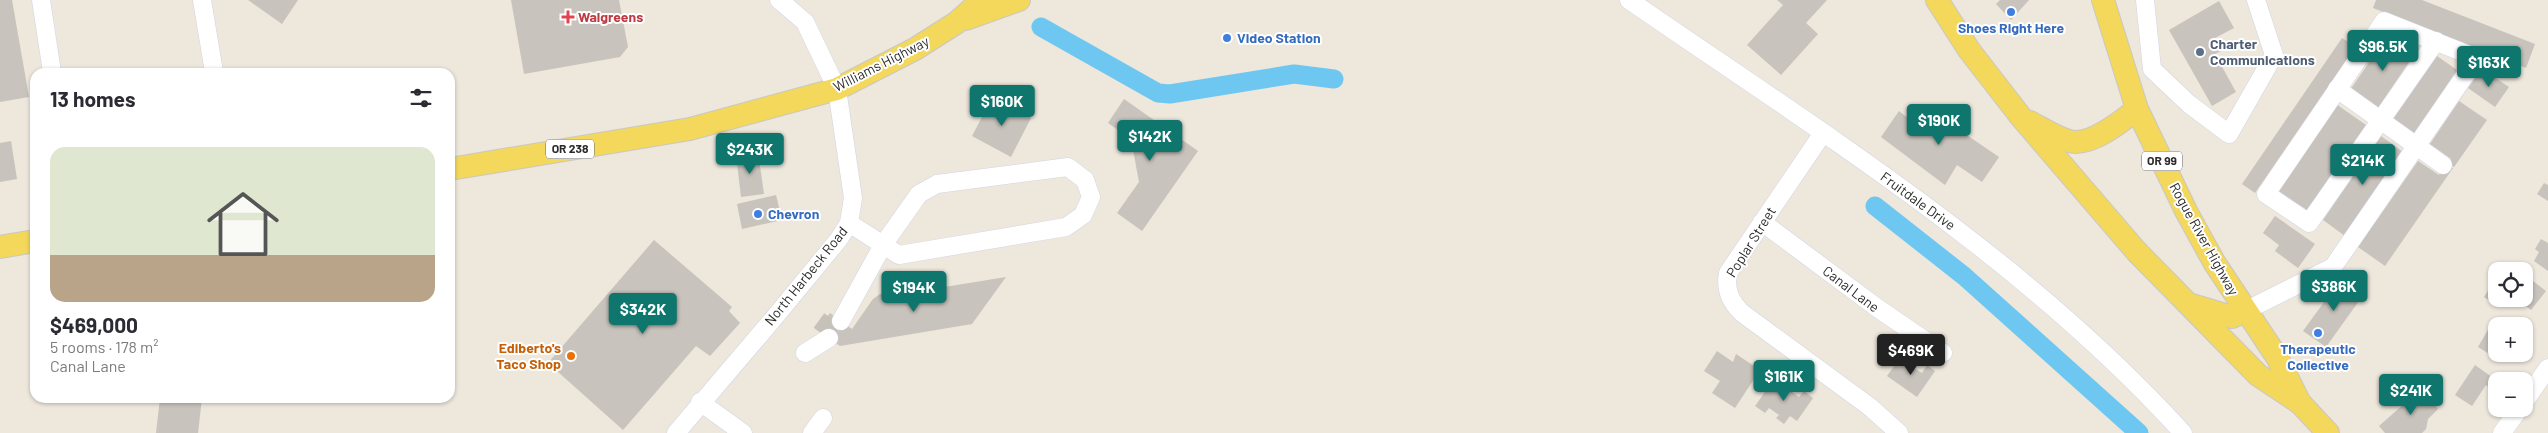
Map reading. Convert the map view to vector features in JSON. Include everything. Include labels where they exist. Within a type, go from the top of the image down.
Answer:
[{"type":"main road","name":"Williams Highway","points":[[455,168],[690,129],[837,89],[915,49],[956,23],[982,0]]},
{"type":"main road","name":"Williams Highway","points":[[956,23],[1019,0]]},
{"type":"main road","name":"OR 99","points":[[1937,0],[1969,50],[2020,117],[2137,252],[2258,375],[2300,403]]},
{"type":"main road","name":"Rogue River Highway","points":[[2103,0],[2137,109],[2186,211],[2214,262],[2245,311],[2277,356],[2300,403],[2328,433]]},
{"type":"main road","points":[[2020,117],[2071,142],[2088,140],[2116,126],[2137,109]]},
{"type":"main road","points":[[0,246],[30,241]]},
{"type":"main road","points":[[2189,304],[2232,317],[2245,311]]},
{"type":"street","points":[[41,0],[51,68]]},
{"type":"street","points":[[202,0],[213,68]]},
{"type":"street","name":"North Harbeck Road","points":[[676,433],[700,402],[774,318],[849,223],[853,198],[837,89],[805,22],[779,0]]},
{"type":"street","name":"Fruitdale Drive","points":[[1629,0],[1946,220],[2053,306],[2156,403],[2183,433]]},
{"type":"street","points":[[2145,0],[2152,69],[2189,104],[2229,134],[2274,54],[2256,0]]},
{"type":"street","points":[[2245,311],[2333,267],[2477,58],[2384,21],[2266,194],[2309,223],[2436,42]]},
{"type":"street","points":[[2127,78],[2152,69]]},
{"type":"street","points":[[2337,89],[2443,164]]},
{"type":"street","name":"Poplar Street","points":[[1823,133],[1728,273],[1728,293],[1733,304],[1870,407],[1899,433]]},
{"type":"street","points":[[838,318],[875,261],[883,245],[919,194],[937,184],[1068,167],[1078,173],[1089,188],[1091,197],[1083,215],[1066,227],[900,255],[883,245],[849,223]]},
{"type":"street","name":"Canal Lane","points":[[1762,222],[1876,307],[1943,353]]},
{"type":"street","points":[[805,353],[825,335]]},
{"type":"street","points":[[2533,389],[2548,368]]},
{"type":"street","points":[[700,402],[743,433]]},
{"type":"street","points":[[2502,433],[2513,417]]},
{"type":"street","points":[[812,433],[823,418]]},
{"type":"building","points":[[0,0],[12,0],[29,97],[0,102]]},
{"type":"building","points":[[248,0],[298,0],[282,24]]},
{"type":"building","points":[[511,0],[619,0],[628,47],[620,57],[524,74]]},
{"type":"building","points":[[1777,0],[1827,0],[1806,23],[1818,34],[1781,75],[1747,45],[1783,5]]},
{"type":"building","name":"Shoes Right Here","points":[[2000,0],[2029,0],[2011,20],[1996,4]]},
{"type":"building","points":[[2376,0],[2422,0],[2535,44],[2526,68],[2373,8]]},
{"type":"building","name":"Charter Communications","points":[[2219,1],[2234,28],[2215,38],[2223,50],[2215,54],[2236,92],[2212,106],[2169,30]]},
{"type":"building","points":[[2388,35],[2415,53],[2378,108],[2350,90]]},
{"type":"building","points":[[2342,38],[2356,47],[2255,193],[2242,184]]},
{"type":"building","points":[[2437,56],[2457,70],[2414,134],[2393,119]]},
{"type":"building","points":[[2482,69],[2509,87],[2495,107],[2468,88]]},
{"type":"building","points":[[992,98],[1031,118],[1011,157],[972,136]]},
{"type":"building","points":[[1124,99],[1198,151],[1142,231],[1117,213],[1139,182],[1131,139],[1108,123]]},
{"type":"building","points":[[2459,101],[2487,120],[2454,167],[2448,163],[2451,159],[2430,144]]},
{"type":"building","points":[[2336,104],[2366,125],[2307,210],[2277,190]]},
{"type":"building","points":[[1924,106],[1999,157],[1982,182],[1957,165],[1945,185],[1881,137],[1899,111],[1913,122]]},
{"type":"building","points":[[2381,136],[2403,152],[2345,236],[2323,220]]},
{"type":"building","points":[[11,141],[17,179],[0,182],[0,143]]},
{"type":"building","points":[[758,152],[764,194],[741,197],[736,155]]},
{"type":"building","points":[[2418,161],[2439,175],[2446,164],[2453,168],[2385,266],[2358,247]]},
{"type":"building","points":[[2544,183],[2548,185],[2548,201],[2537,194]]},
{"type":"building","points":[[776,195],[782,220],[742,229],[737,204]]},
{"type":"building","points":[[2275,216],[2315,244],[2298,268],[2275,251],[2279,245],[2263,233]]},
{"type":"building","points":[[2541,239],[2548,243],[2548,271],[2534,261],[2539,252],[2535,249]]},
{"type":"building","points":[[654,240],[732,307],[729,311],[740,323],[710,356],[696,346],[623,430],[548,363]]},
{"type":"building","points":[[2343,276],[2360,287],[2358,290],[2364,294],[2326,347],[2303,331]]},
{"type":"building","points":[[1006,277],[972,324],[840,346],[818,330],[830,313],[852,329],[873,299],[880,294],[909,288],[914,292]]},
{"type":"building","points":[[2533,281],[2546,291],[2531,310],[2527,307],[2533,307]]},
{"type":"building","points":[[2488,291],[2488,300],[2484,297]]},
{"type":"building","points":[[2488,330],[2488,353],[2478,347]]},
{"type":"building","points":[[1717,351],[1733,362],[1736,354],[1760,370],[1735,408],[1712,393],[1720,381],[1704,371]]},
{"type":"building","points":[[1900,358],[1908,363],[1910,360],[1916,364],[1914,368],[1922,373],[1927,365],[1935,371],[1917,397],[1887,376]]},
{"type":"building","points":[[2475,365],[2488,374],[2488,386],[2486,385],[2472,406],[2455,395]]},
{"type":"building","points":[[1774,379],[1799,397],[1804,391],[1813,398],[1797,421],[1790,416],[1784,424],[1776,418],[1779,415],[1769,408],[1765,413],[1755,406]]},
{"type":"building","points":[[2421,389],[2438,409],[2428,419],[2426,429],[2422,433],[2385,433],[2379,426]]},
{"type":"building","points":[[159,403],[201,403],[198,433],[156,433]]},
{"type":"waterway","points":[[1041,27],[1158,93],[1170,94],[1294,74],[1334,79]]},
{"type":"waterway","points":[[1875,206],[1964,276],[2139,433]]},
{"type":"tunnel","points":[[821,333],[834,315]]},
{"type":"place","name":"Shoes Right Here","points":[[2011,12]]},
{"type":"place","name":"Walgreens","points":[[568,17]]},
{"type":"place","name":"Video Station","points":[[1227,38]]},
{"type":"place","name":"Charter Communications","points":[[2200,52]]},
{"type":"place","name":"Chevron","points":[[758,214]]},
{"type":"place","name":"Therapeutic Collective","points":[[2318,333]]},
{"type":"place","name":"Ediberto's Taco Shop","points":[[571,356]]}]
